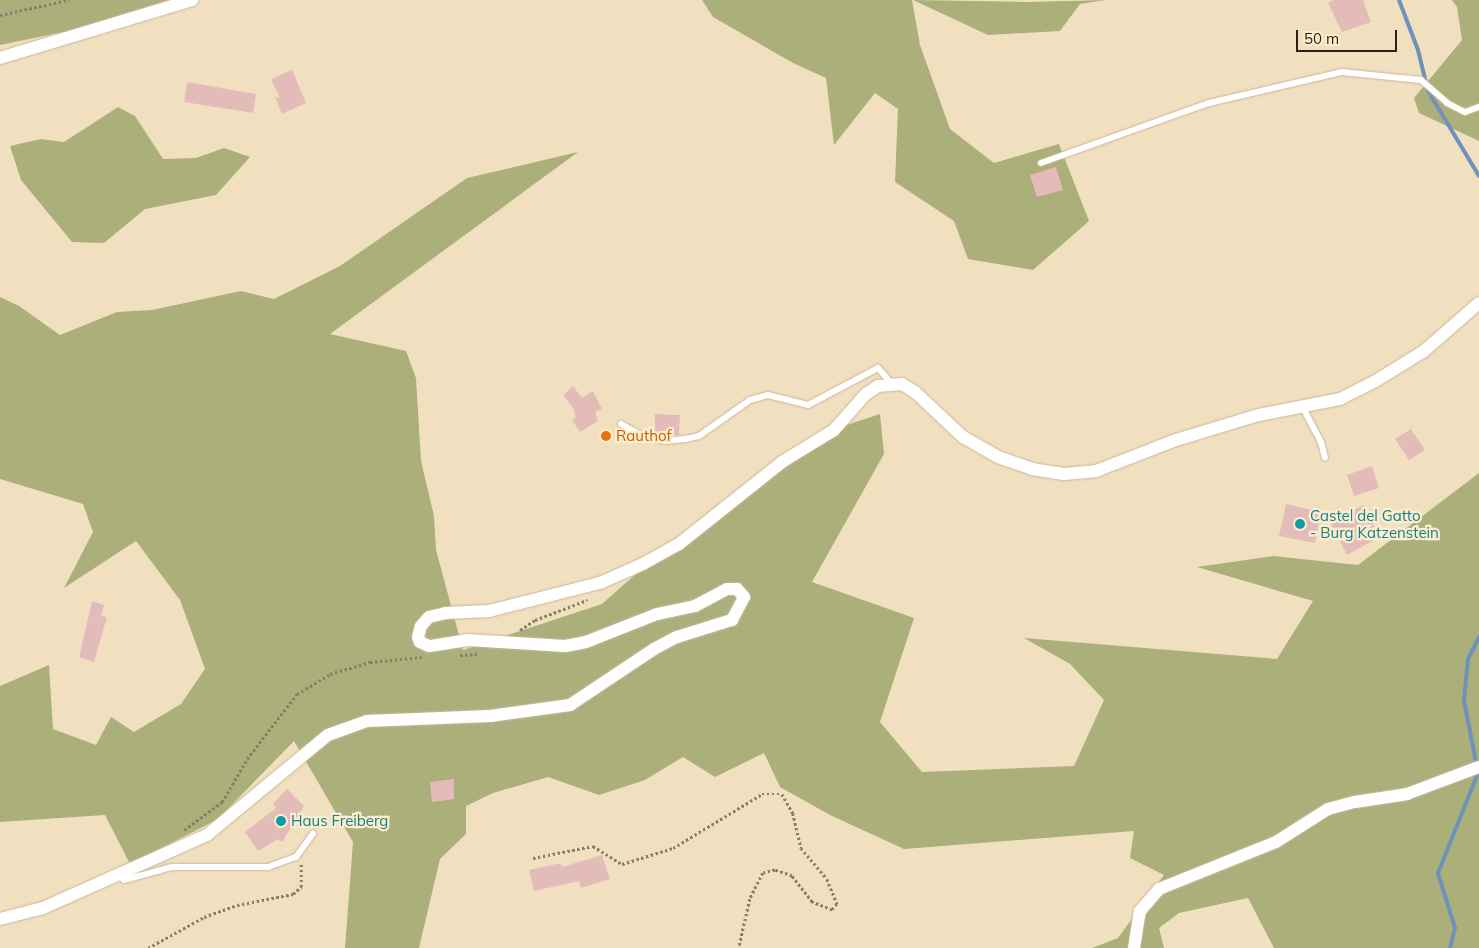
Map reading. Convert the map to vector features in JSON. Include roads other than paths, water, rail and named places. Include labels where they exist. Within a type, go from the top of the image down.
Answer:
[{"type":"street","points":[[0,58],[192,0]]},
{"type":"street","points":[[0,919],[43,908],[207,835],[328,735],[367,721],[490,716],[570,705],[654,649],[677,637],[732,620],[744,597],[737,589],[727,589],[695,606],[657,614],[586,642],[565,646],[468,640],[429,646],[420,642],[418,636],[421,626],[429,617],[446,613],[489,611],[600,583],[679,544],[782,462],[834,430],[866,394],[890,382],[915,392],[963,437],[998,457],[1032,469],[1064,474],[1096,471],[1176,440],[1259,415],[1340,399],[1374,382],[1424,350],[1479,303]]},
{"type":"street","points":[[1134,948],[1140,911],[1159,888],[1276,842],[1328,809],[1407,794],[1474,769]]},
{"type":"lane","points":[[1041,163],[1209,103],[1342,72],[1421,80],[1447,103],[1465,112],[1479,107]]},
{"type":"lane","points":[[621,424],[644,437],[665,441],[685,439],[698,436],[750,400],[768,395],[808,405],[819,402],[870,369],[878,368],[890,382]]},
{"type":"lane","points":[[1302,406],[1321,442],[1325,458]]},
{"type":"lane","points":[[118,873],[124,880],[133,880],[172,867],[227,866],[247,870],[268,867],[296,857],[313,834]]},
{"type":"waterway","points":[[1399,0],[1418,50],[1428,91],[1479,176]]},
{"type":"waterway","points":[[1450,948],[1455,928],[1438,873],[1478,773],[1464,700],[1468,659],[1479,637]]},
{"type":"place","name":"Rauthof","points":[[606,436]]},
{"type":"place","name":"Castel del Gatto - Burg Katzenstein","points":[[1300,524]]},
{"type":"place","name":"Haus Freiberg","points":[[281,821]]}]
